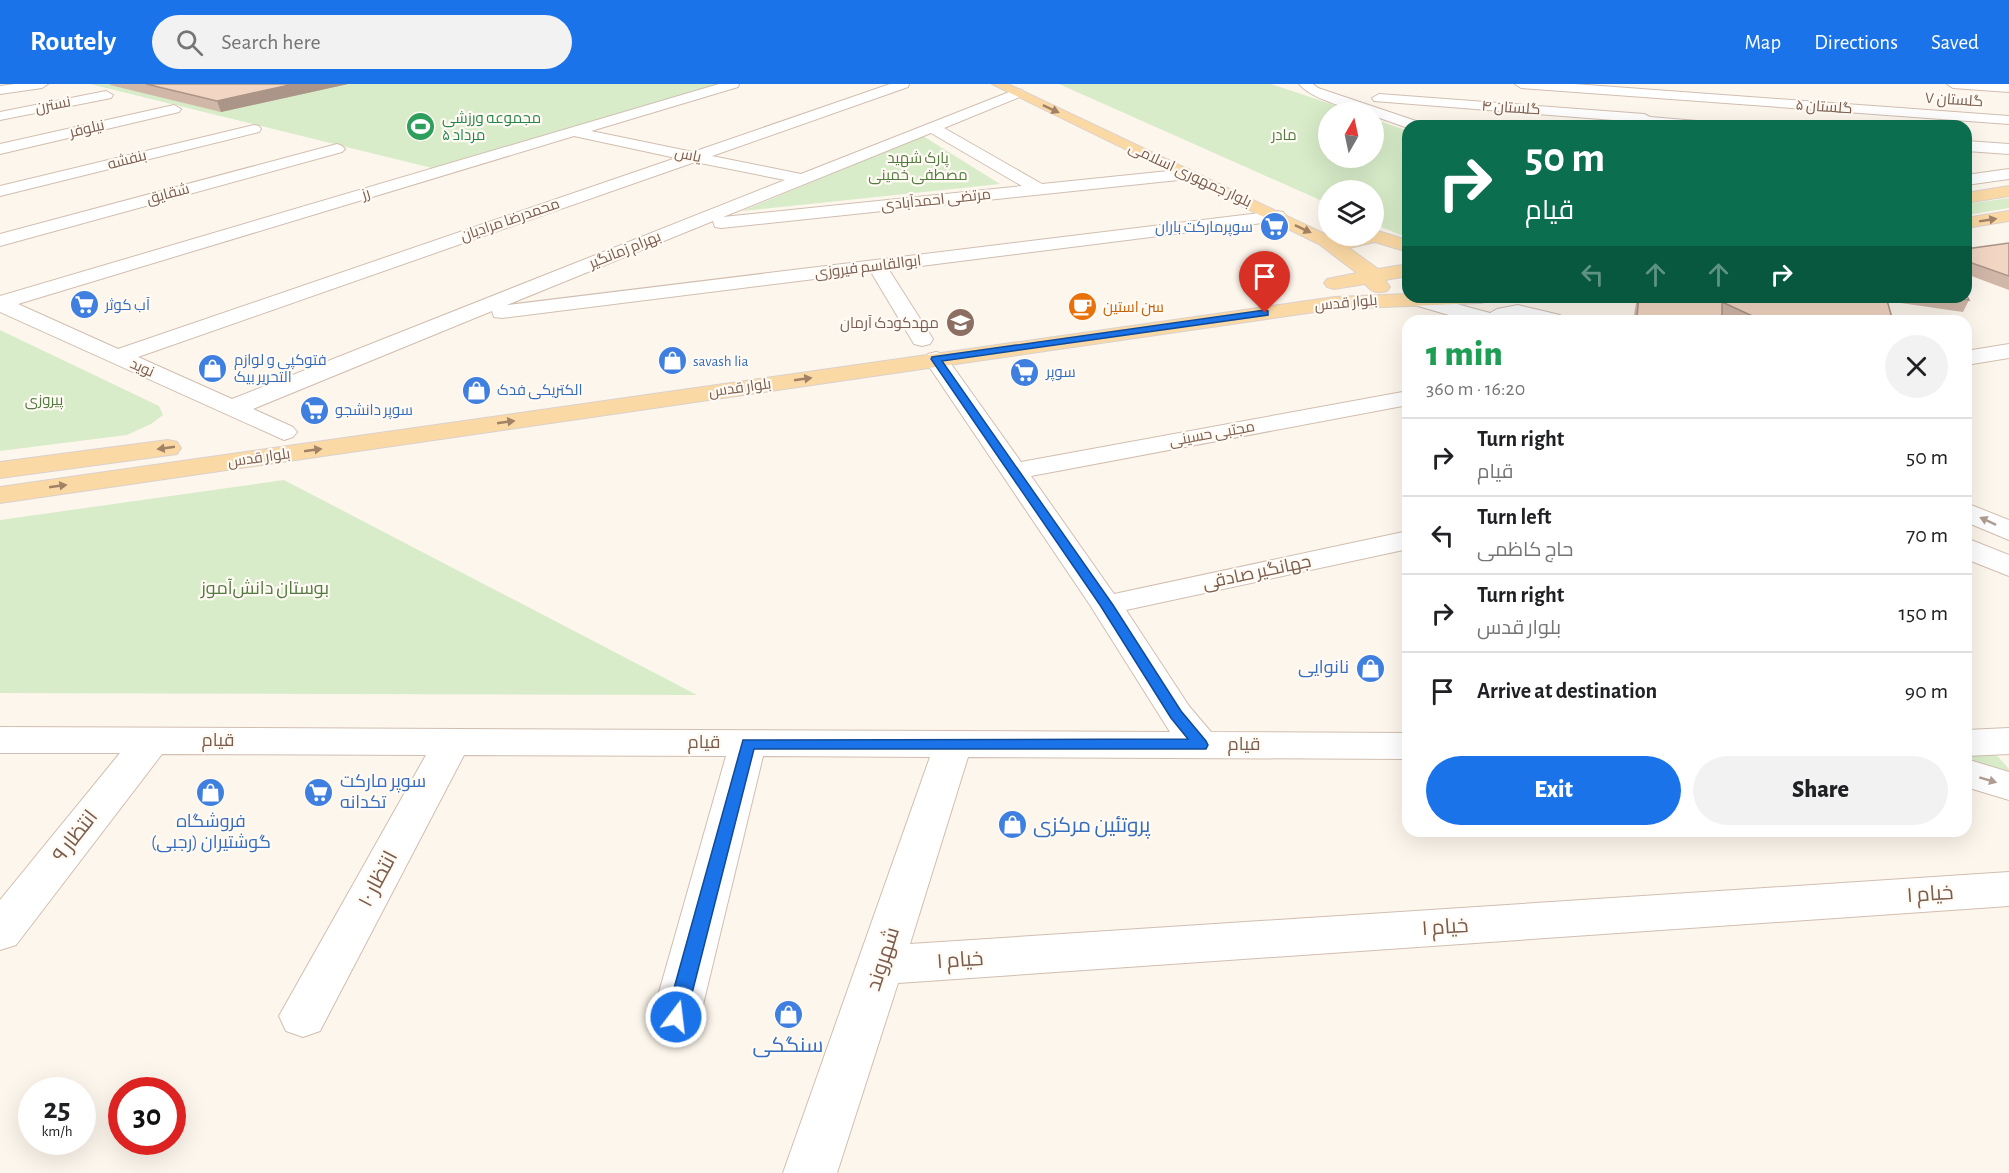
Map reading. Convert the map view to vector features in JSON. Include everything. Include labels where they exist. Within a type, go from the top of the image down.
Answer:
[{"type":"main road","name":"بلوار جمهوری اسلامی","points":[[998,84],[1318,236]]},
{"type":"main road","points":[[1972,197],[2009,191]]},
{"type":"main road","points":[[1972,222],[2009,216]]},
{"type":"main road","points":[[1384,239],[1402,244]]},
{"type":"main road","name":"بلوار جمهوری اسلامی","points":[[1334,246],[1375,277],[1376,283],[1387,292],[1402,296]]},
{"type":"main road","name":"بلوار قدس","points":[[1004,328],[1375,277],[1402,271]]},
{"type":"main road","name":"بلوار قدس","points":[[0,495],[283,443],[926,344],[1335,303],[1402,300]]},
{"type":"main road","name":"بلوار قدس","points":[[237,438],[283,443],[377,418]]},
{"type":"main road","points":[[0,470],[190,445]]},
{"type":"street","points":[[0,90],[42,84]]},
{"type":"street","points":[[0,95],[58,84]]},
{"type":"street","name":"رز","points":[[0,304],[733,84]]},
{"type":"street","name":"محمدرضا مرادیان","points":[[117,357],[903,84]]},
{"type":"street","points":[[1305,84],[1313,91],[1402,121]]},
{"type":"street","name":"گلستان ۵","points":[[1521,84],[1642,88],[1798,105],[2009,120]]},
{"type":"street","points":[[1953,84],[2009,88]]},
{"type":"street","points":[[1538,85],[1545,110]]},
{"type":"street","points":[[1642,88],[1634,95],[1645,120]]},
{"type":"street","name":"بهرام زمانگیر","points":[[232,408],[1017,93]]},
{"type":"street","name":"نسترن","points":[[0,116],[106,95]]},
{"type":"street","name":"گلستان ۴","points":[[1442,118],[1379,98],[1545,110],[1629,120]]},
{"type":"street","points":[[1798,105],[1810,119]]},
{"type":"street","name":"نیلوفر","points":[[0,149],[174,109]]},
{"type":"street","points":[[932,127],[1040,190]]},
{"type":"street","name":"بنفشه","points":[[0,191],[254,129]]},
{"type":"street","name":"یاس","points":[[573,132],[803,179]]},
{"type":"street","points":[[0,135],[25,143]]},
{"type":"street","points":[[1972,146],[2009,149]]},
{"type":"street","name":"شقایق","points":[[0,240],[337,149]]},
{"type":"street","points":[[108,165],[186,189]]},
{"type":"street","name":"مرتضی احمدآبادی","points":[[683,227],[1188,174]]},
{"type":"street","points":[[1972,179],[2009,174]]},
{"type":"street","name":"ابوالقاسم فیروزی","points":[[458,317],[1277,216]]},
{"type":"street","points":[[877,266],[926,344],[1106,605],[1176,715],[1201,745]]},
{"type":"street","points":[[1429,303],[1472,315]]},
{"type":"street","name":"نوید","points":[[0,304],[232,408],[283,443]]},
{"type":"street","points":[[1501,315],[1514,312],[1529,315]]},
{"type":"street","points":[[1972,357],[2009,351]]},
{"type":"street","name":"مجتبی حسینی","points":[[1015,471],[1402,399]]},
{"type":"street","points":[[1972,514],[2009,531]]},
{"type":"street","name":"جهانگیر صادقی","points":[[1106,605],[1402,541]]},
{"type":"street","points":[[1972,550],[2006,567]]},
{"type":"street","points":[[1972,572],[2006,567]]},
{"type":"street","points":[[1348,745],[1402,731]]},
{"type":"street","name":"قیام","points":[[0,740],[1402,746]]},
{"type":"street","name":"انتظار ۹","points":[[0,932],[151,741]]},
{"type":"street","points":[[1972,743],[2009,741]]},
{"type":"street","name":"انتظار ۱۰","points":[[303,1016],[452,742]]},
{"type":"street","points":[[676,1017],[748,743]]},
{"type":"street","name":"شهروند","points":[[810,1173],[953,744]]},
{"type":"street","points":[[1972,775],[2009,786]]},
{"type":"street","name":"خیام ۱","points":[[881,965],[2009,889]]},
{"type":"green space","name":"مجموعه ورزشی ۵ مرداد","points":[[90,84],[722,84],[436,169]]},
{"type":"green space","name":"مادر","points":[[1059,84],[1271,84],[1325,102],[1318,102],[1318,168],[1384,168],[1384,123],[1402,129],[1402,236],[1384,228],[1384,180],[1318,180],[1318,199]]},
{"type":"green space","name":"پارک شهید مصطفی خمینی","points":[[923,136],[1000,184],[742,211]]},
{"type":"green space","points":[[2009,198],[2009,208],[1972,214],[1972,203]]},
{"type":"green space","name":"پیروزی","points":[[0,330],[159,406],[163,415],[151,424],[127,435],[0,451]]},
{"type":"green space","name":"بوستان دانش‌آموز","points":[[284,480],[697,695],[0,693],[0,520]]},
{"type":"green space","points":[[1972,752],[1994,752],[2009,769],[2009,773],[1972,765]]},
{"type":"building","points":[[146,84],[294,84],[217,101]]},
{"type":"building","points":[[2009,243],[2009,276],[1972,263],[1972,248]]},
{"type":"building","points":[[1638,303],[1722,303],[1722,315],[1637,315]]},
{"type":"building","points":[[1724,303],[1888,303],[1891,315],[1750,315]]},
{"type":"place","name":"مجموعه ورزشی ۵ مرداد","points":[[421,127]]},
{"type":"place","name":"سوپرمارکت باران","points":[[1274,227]]},
{"type":"place","name":"آب کوثر","points":[[84,305]]},
{"type":"place","name":"سن استین","points":[[1082,307]]},
{"type":"place","name":"مهدکودک آرمان","points":[[960,323]]},
{"type":"place","name":"savash lia","points":[[672,361]]},
{"type":"place","name":"فتوکپی و لوازم التحریر بیک","points":[[213,369]]},
{"type":"place","name":"سوپر","points":[[1025,372]]},
{"type":"place","name":"الکتریکی فدک","points":[[476,390]]},
{"type":"place","name":"سوپر دانشجو","points":[[314,410]]},
{"type":"place","name":"نانوایی","points":[[1370,668]]},
{"type":"place","name":"سوپر مارکت تکدانه","points":[[319,792]]},
{"type":"place","name":"فروشگاه گوشتیران (رجبی)","points":[[211,793]]},
{"type":"place","name":"پروتئین مرکزی","points":[[1012,825]]},
{"type":"place","name":"سنگکی","points":[[788,1014]]},
{"type":"route","points":[[676,1017],[748,743],[1201,745],[1176,715],[1106,605],[936,359],[1265,313]]}]
